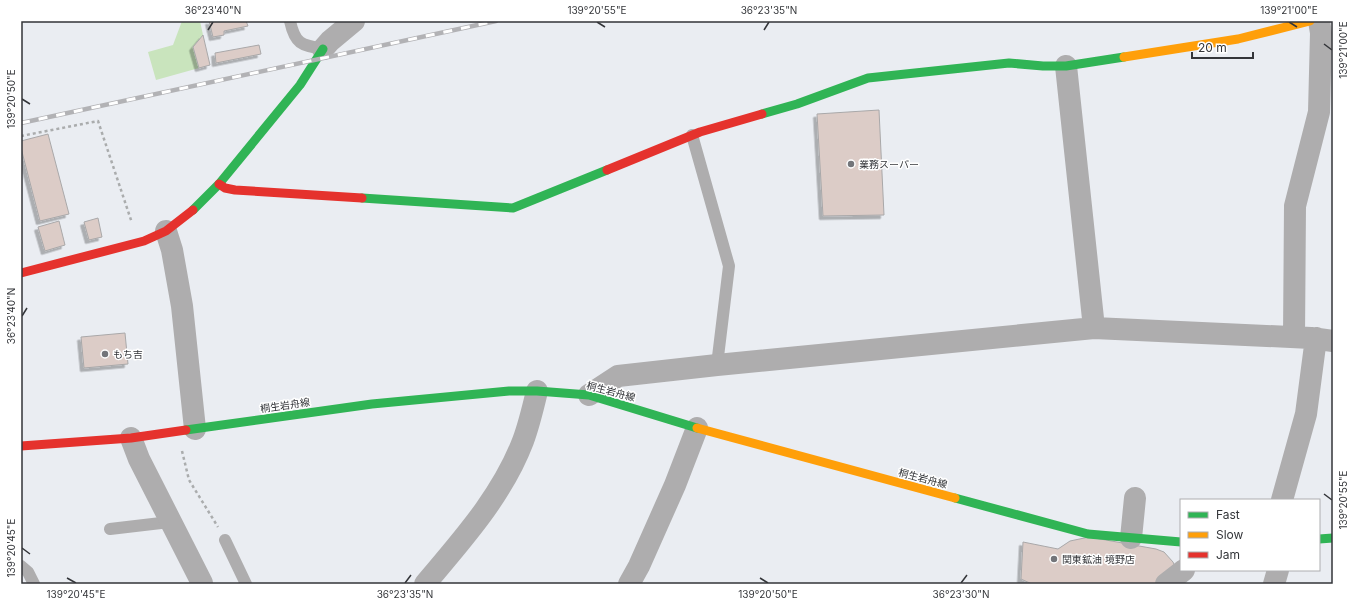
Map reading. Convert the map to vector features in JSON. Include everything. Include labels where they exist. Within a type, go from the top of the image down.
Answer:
[{"type":"street","points":[[21,273],[144,241],[166,231],[195,208],[219,184],[304,80],[323,49],[330,41],[354,21]]},
{"type":"street","points":[[219,184],[225,188],[235,190],[513,208],[692,136],[796,104],[868,78],[1009,63],[1043,66],[1066,66],[1238,39],[1277,25],[1310,21]]},
{"type":"street","points":[[1294,337],[1295,206],[1319,112],[1321,33],[1319,21]]},
{"type":"street","points":[[1066,66],[1094,328]]},
{"type":"street","points":[[166,231],[172,250],[182,306],[195,429]]},
{"type":"street","points":[[589,394],[618,376],[1094,328],[1324,339],[1306,414],[1282,499]]},
{"type":"street","name":"桐生岩舟線","points":[[21,446],[131,438],[372,404],[509,391],[589,394],[697,428],[1088,534],[1180,542]]},
{"type":"street","points":[[425,584],[476,523],[499,489],[523,442],[537,391]]},
{"type":"street","points":[[629,584],[639,566],[675,485],[697,428]]},
{"type":"street","points":[[131,438],[139,459],[202,584]]},
{"type":"street","points":[[1131,538],[1135,498]]},
{"type":"street","points":[[1320,539],[1333,538]]},
{"type":"street","points":[[1166,584],[1183,571]]},
{"type":"street","points":[[1274,584],[1278,571]]},
{"type":"lane","points":[[290,21],[295,38],[299,42],[306,46],[323,49]]},
{"type":"lane","points":[[692,136],[729,266],[717,365]]},
{"type":"lane","points":[[110,529],[161,523],[169,520]]},
{"type":"lane","points":[[225,540],[246,584]]},
{"type":"lane","points":[[21,566],[28,572],[34,584]]},
{"type":"path","points":[[21,136],[98,121],[134,230]]},
{"type":"path","points":[[181,449],[189,480],[225,540]]},
{"type":"green space","points":[[182,21],[200,21],[203,35],[193,47],[199,68],[156,80],[148,52],[173,45]]},
{"type":"building","points":[[209,21],[246,21],[248,26],[224,31],[224,35],[213,37]]},
{"type":"building","points":[[203,35],[210,65],[199,68],[193,47]]},
{"type":"building","points":[[259,45],[261,54],[216,63],[215,53]]},
{"type":"building","name":"業務スーパー","points":[[879,110],[884,215],[823,216],[817,114]]},
{"type":"building","points":[[48,134],[69,214],[40,221],[21,148],[21,141]]},
{"type":"building","points":[[98,218],[102,237],[89,240],[84,222]]},
{"type":"building","points":[[59,221],[65,245],[45,251],[38,227]]},
{"type":"building","points":[[125,333],[128,364],[84,368],[81,337]]},
{"type":"building","points":[[1089,537],[1156,549],[1164,552],[1173,562],[1177,571],[1159,584],[1032,584],[1021,579],[1023,542],[1058,549],[1070,541]]},
{"type":"railway","points":[[21,123],[496,21]]},
{"type":"traffic: fast","points":[[193,210],[219,184],[300,85],[323,49]]},
{"type":"traffic: fast","points":[[762,114],[797,104],[868,78],[1009,63],[1043,66],[1066,66],[1124,57]]},
{"type":"traffic: fast","points":[[362,198],[513,208],[607,170]]},
{"type":"traffic: fast","points":[[186,430],[372,404],[509,391],[537,391],[589,395],[697,428]]},
{"type":"traffic: fast","points":[[955,498],[1088,534],[1180,542]]},
{"type":"traffic: fast","points":[[1320,539],[1333,538]]},
{"type":"traffic: slow","points":[[1124,57],[1238,39],[1310,21]]},
{"type":"traffic: slow","points":[[697,428],[955,498]]},
{"type":"traffic: jam","points":[[607,170],[700,132],[762,114]]},
{"type":"traffic: jam","points":[[219,184],[225,188],[235,190],[362,198]]},
{"type":"traffic: jam","points":[[21,273],[144,241],[166,231],[193,210]]},
{"type":"traffic: jam","points":[[21,446],[131,438],[186,430]]},
{"type":"place","name":"業務スーパー","points":[[851,164]]},
{"type":"place","name":"もち吉","points":[[105,354]]},
{"type":"place","name":"関東鉱油 境野店","points":[[1054,559]]}]
